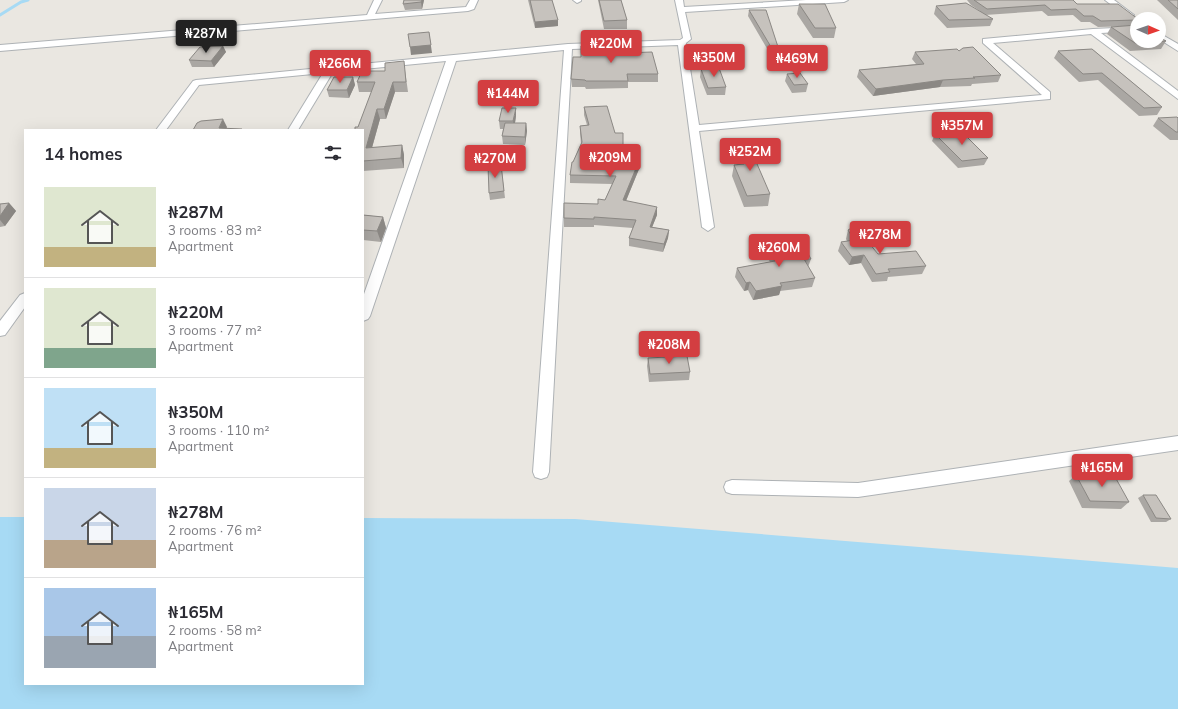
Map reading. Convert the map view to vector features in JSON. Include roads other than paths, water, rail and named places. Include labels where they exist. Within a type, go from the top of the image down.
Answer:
[{"type":"street","points":[[370,17],[378,0]]},
{"type":"street","points":[[0,48],[468,9],[471,7],[474,0]]},
{"type":"street","points":[[162,129],[196,83],[568,47],[682,42],[687,39],[679,0]]},
{"type":"street","points":[[681,10],[844,0]]},
{"type":"street","points":[[1109,0],[1130,15]]},
{"type":"street","points":[[694,128],[1044,98],[1048,97],[1047,94],[986,41],[1130,29]]},
{"type":"street","points":[[1093,32],[1178,96]]},
{"type":"street","points":[[1166,40],[1178,48]]},
{"type":"street","points":[[682,42],[708,227]]},
{"type":"street","points":[[541,472],[568,47]]},
{"type":"street","points":[[364,313],[452,58]]},
{"type":"street","points":[[294,129],[330,70]]},
{"type":"street","points":[[0,331],[24,299]]},
{"type":"street","points":[[732,487],[858,490],[1178,443]]},
{"type":"water","points":[[0,517],[24,517],[24,685],[364,685],[364,518],[575,519],[1178,568],[1178,709],[0,709]]},
{"type":"waterway","points":[[0,15],[21,2],[28,0]]}]
